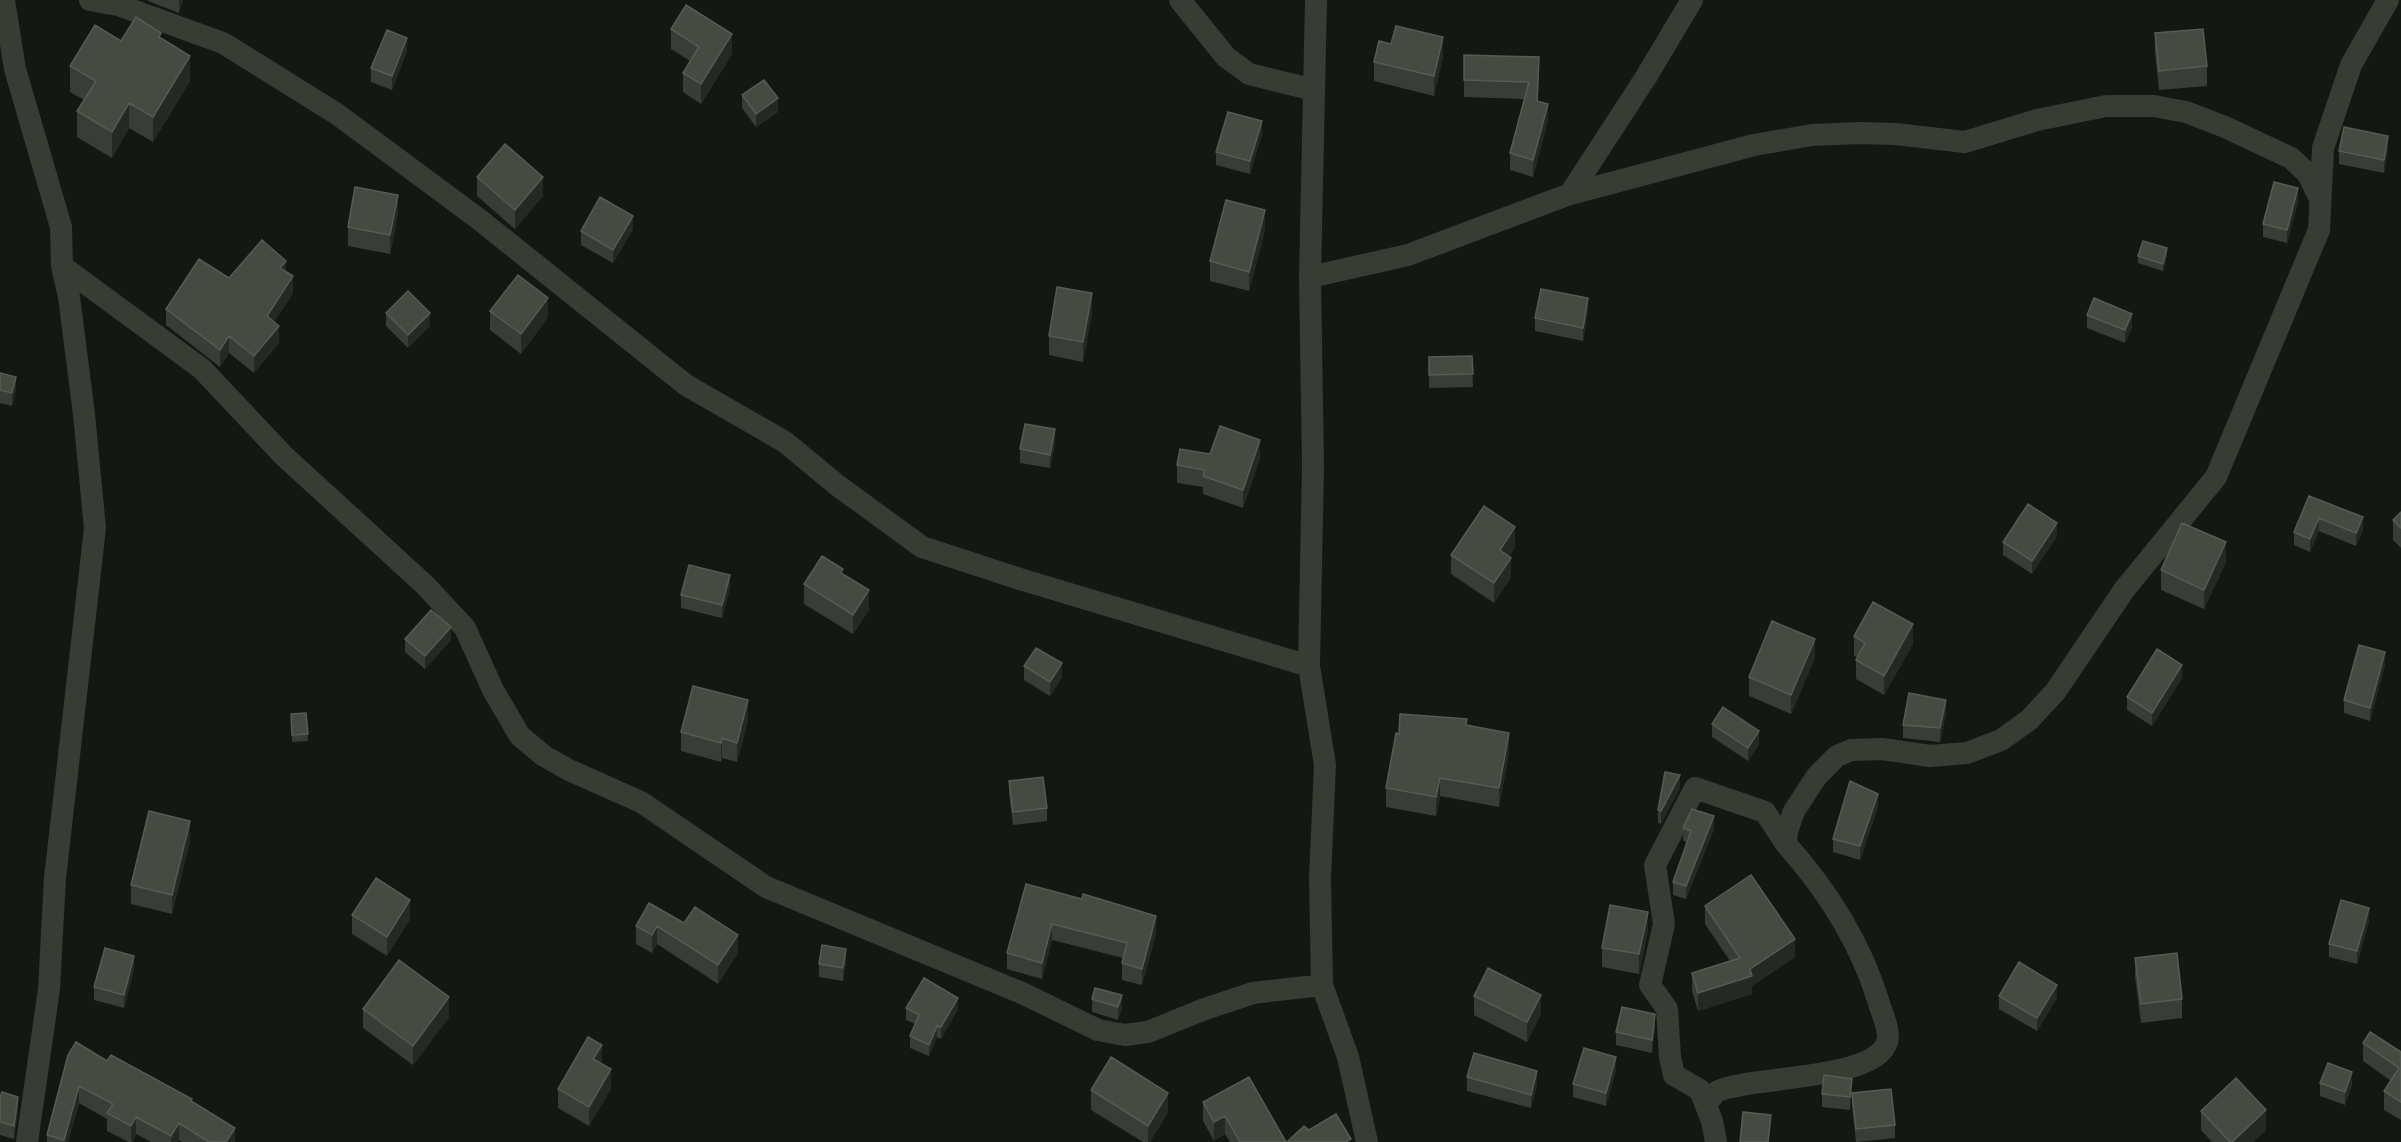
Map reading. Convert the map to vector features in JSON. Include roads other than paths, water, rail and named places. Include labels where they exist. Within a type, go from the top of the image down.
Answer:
[{"type":"street","points":[[4,0],[15,69],[62,227],[62,266],[69,297],[95,528],[55,878],[49,989],[27,1142]]},
{"type":"street","points":[[90,0],[118,5],[223,42],[337,114],[480,220],[686,385],[785,442],[837,485],[922,547],[1020,579],[1310,666]]},
{"type":"street","points":[[1180,0],[1226,57],[1249,74],[1314,90]]},
{"type":"street","points":[[1316,0],[1310,277],[1313,489],[1310,666],[1325,765],[1320,878],[1322,985],[1348,1057],[1367,1142]]},
{"type":"street","points":[[1570,194],[1646,77],[1692,0]]},
{"type":"street","points":[[2308,174],[2323,148],[2351,65],[2388,0]]},
{"type":"street","points":[[1310,277],[1408,255],[1570,194],[1754,145],[1812,135],[1895,134],[1965,142],[2037,120],[2106,106],[2154,106],[2186,112],[2225,127],[2291,158],[2308,174],[2321,201]]},
{"type":"street","points":[[1786,844],[1787,831],[1794,811],[1817,776],[1837,756],[1851,750],[1882,749],[1930,756],[1967,753],[2001,740],[2030,720],[2055,692],[2124,590],[2216,477],[2319,230],[2323,148]]},
{"type":"street","points":[[62,266],[202,369],[284,456],[425,585],[465,628],[494,690],[520,736],[544,756],[569,770],[641,802],[766,887],[1022,993],[1098,1030],[1116,1033],[1148,1032],[1202,1010],[1253,993],[1322,985]]},
{"type":"street","points":[[1711,1098],[1748,1082],[1835,1072],[1870,1061],[1884,1049],[1888,1036],[1870,976],[1830,898],[1786,844],[1766,812],[1695,788],[1655,865],[1664,924],[1650,985],[1667,1009],[1670,1057],[1674,1075],[1692,1084],[1711,1098],[1716,1142]]}]
